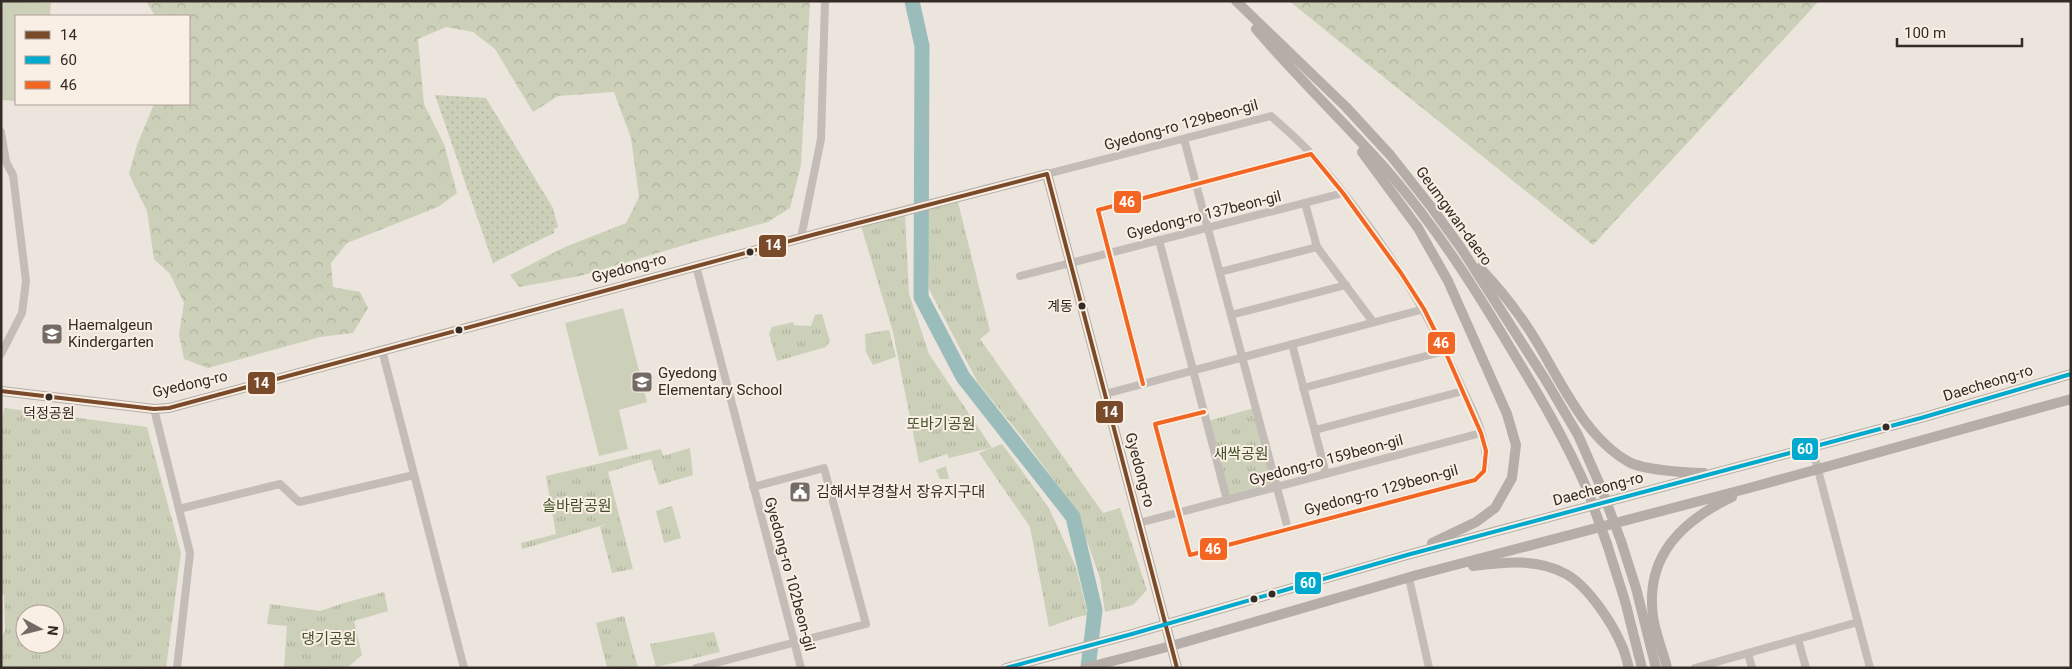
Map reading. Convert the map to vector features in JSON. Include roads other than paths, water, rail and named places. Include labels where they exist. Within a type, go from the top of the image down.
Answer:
[{"type":"main road","name":"Geumgwan-daero","points":[[1234,1],[1284,62],[1385,169],[1452,253],[1554,420],[1571,452],[1607,544],[1625,601],[1642,668]]},
{"type":"main road","name":"Geumgwan-daero","points":[[1234,1],[1346,107],[1385,149],[1432,208],[1460,248],[1545,379],[1578,435],[1600,485],[1636,588],[1656,668]]},
{"type":"main road","points":[[1334,113],[1418,228],[1448,281],[1507,414],[1516,446],[1512,478],[1495,508],[1476,522],[1407,555]]},
{"type":"main road","name":"Gyedong-ro","points":[[1,391],[154,410],[169,408],[883,216],[1047,174],[1177,668]]},
{"type":"main road","points":[[1460,248],[1504,294],[1530,331],[1590,430],[1630,463],[1678,472],[1715,474]]},
{"type":"main road","name":"Daecheong-ro","points":[[1006,668],[1407,555],[1921,418],[2071,374]]},
{"type":"main road","points":[[1085,668],[1139,655],[1413,576],[1753,487],[2071,399]]},
{"type":"main road","points":[[1667,668],[1653,617],[1651,589],[1660,558],[1684,526],[1713,506],[1753,487]]},
{"type":"main road","points":[[1413,576],[1510,562],[1539,564],[1567,574],[1586,591],[1604,614],[1622,646],[1629,668]]},
{"type":"street","points":[[801,238],[820,139],[825,1]]},
{"type":"street","name":"Gyedong-ro 129beon-gil","points":[[1047,174],[1271,116],[1311,154],[1343,193],[1401,273],[1424,309],[1445,351],[1481,433],[1486,451],[1484,471],[1475,480],[1288,529]]},
{"type":"street","points":[[1,132],[6,162],[13,175],[26,281],[22,313],[1,354]]},
{"type":"street","points":[[1184,139],[1288,529],[1190,555],[1156,424],[1204,412]]},
{"type":"street","points":[[1196,185],[1311,154]]},
{"type":"street","name":"Gyedong-ro 137beon-gil","points":[[1144,384],[1098,210],[1196,185]]},
{"type":"street","name":"Gyedong-ro 137beon-gil","points":[[1110,253],[1343,193]]},
{"type":"street","name":"Gyedong-ro 137beon-gil","points":[[1305,203],[1317,247],[1373,322]]},
{"type":"street","points":[[1159,240],[1227,500]]},
{"type":"street","points":[[1220,272],[1317,247]]},
{"type":"street","points":[[1020,276],[1110,253]]},
{"type":"street","name":"Gyedong-ro 102beon-gil","points":[[696,266],[801,668]]},
{"type":"street","points":[[1231,315],[1346,285]]},
{"type":"street","points":[[1105,394],[1424,309]]},
{"type":"street","points":[[1292,344],[1326,474]]},
{"type":"street","points":[[382,350],[464,668]]},
{"type":"street","points":[[1303,388],[1445,351]]},
{"type":"street","points":[[1315,430],[1463,392]]},
{"type":"street","points":[[154,410],[190,553],[177,668]]},
{"type":"street","name":"Gyedong-ro 159beon-gil","points":[[1139,523],[1481,433]]},
{"type":"street","points":[[1812,447],[1870,668]]},
{"type":"street","name":"Gyedong-ro 102beon-gil","points":[[754,487],[824,468],[866,624],[794,642]]},
{"type":"street","points":[[179,509],[280,484],[299,502],[414,475]]},
{"type":"street","points":[[1413,576],[1429,668]]},
{"type":"street","points":[[1695,668],[1858,622]]},
{"type":"street","points":[[1798,639],[1806,668]]},
{"type":"street","points":[[696,668],[794,642]]},
{"type":"street","points":[[1748,653],[1752,668]]},
{"type":"waterway","points":[[912,1],[922,46],[921,297],[963,377],[1073,517],[1095,610],[1088,668]]},
{"type":"place","name":"계동","points":[[1082,306]]},
{"type":"place","name":"Haemalgeun Kindergarten","points":[[52,334]]},
{"type":"place","name":"Gyedong Elementary School","points":[[642,382]]},
{"type":"place","name":"덕정공원","points":[[49,397]]},
{"type":"place","name":"김해서부경찰서 장유지구대","points":[[800,492]]},
{"type":"park label","name":"또바기공원","points":[[941,424]]},
{"type":"park label","name":"새싹공원","points":[[1241,454]]},
{"type":"park label","name":"솔바람공원","points":[[577,506]]},
{"type":"park label","name":"댕기공원","points":[[329,639]]}]
